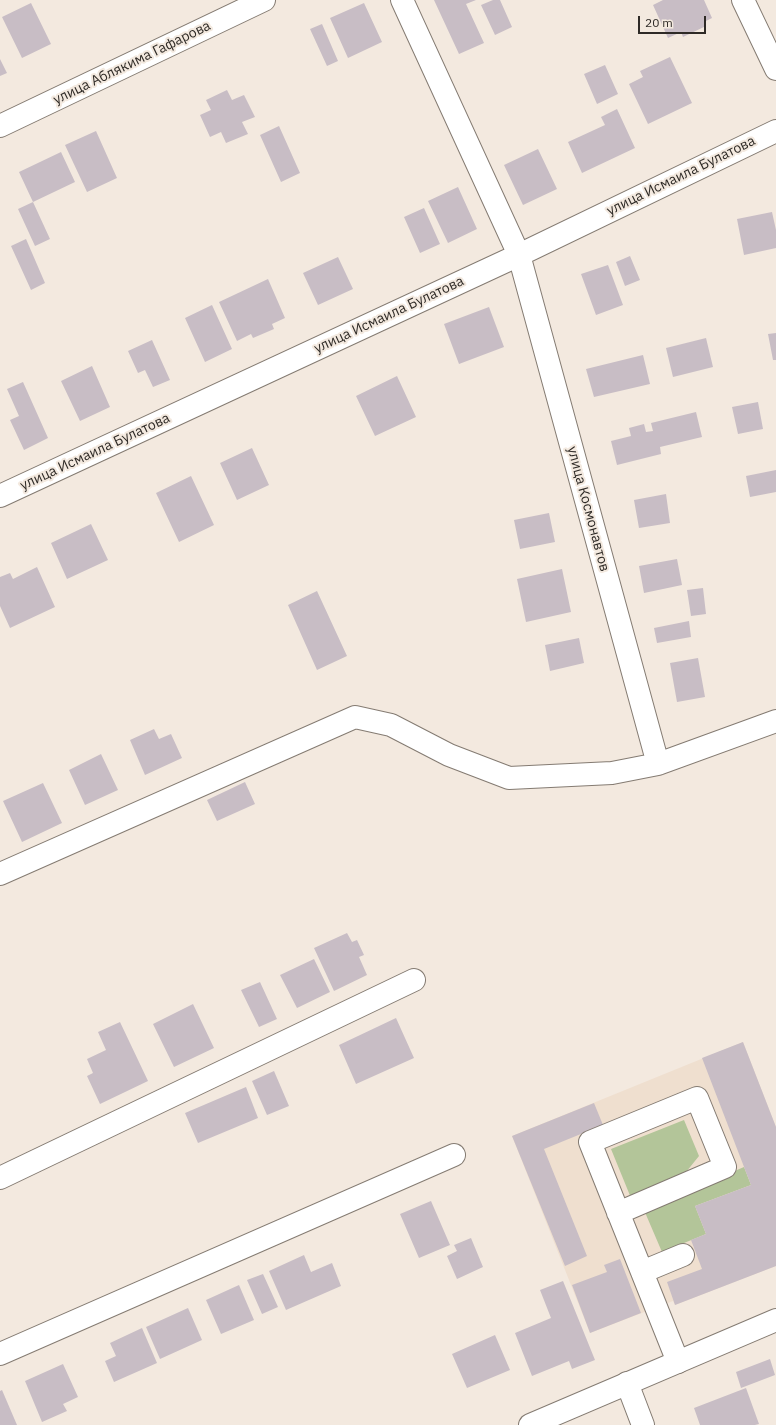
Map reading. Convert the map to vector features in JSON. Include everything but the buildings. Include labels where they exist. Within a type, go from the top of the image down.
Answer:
[{"type":"street","name":"улица Аблякима Гафарова","points":[[0,126],[264,0]]},
{"type":"street","name":"улица Космонавтов","points":[[402,0],[519,255],[658,764]]},
{"type":"street","points":[[742,0],[776,69]]},
{"type":"street","name":"улица Исмаила Булатова","points":[[0,496],[519,255],[776,131]]},
{"type":"street","points":[[0,874],[355,717],[391,725],[449,755],[508,778],[612,773],[658,764],[776,721]]},
{"type":"street","points":[[0,1178],[414,980]]},
{"type":"street","points":[[618,1213],[725,1167],[697,1098],[590,1142],[618,1213],[678,1362]]},
{"type":"street","points":[[0,1354],[454,1155]]},
{"type":"street","points":[[642,1272],[683,1255]]},
{"type":"street","points":[[530,1425],[776,1320]]},
{"type":"street","points":[[627,1383],[643,1425]]},
{"type":"shaded area","points":[[743,1042],[776,1127],[776,1266],[675,1305],[673,1301],[590,1333],[512,1136]]},
{"type":"green space","points":[[684,1120],[699,1156],[682,1177],[631,1198],[611,1149]]},
{"type":"green space","points":[[744,1167],[751,1185],[695,1206],[706,1234],[662,1252],[644,1210]]}]
